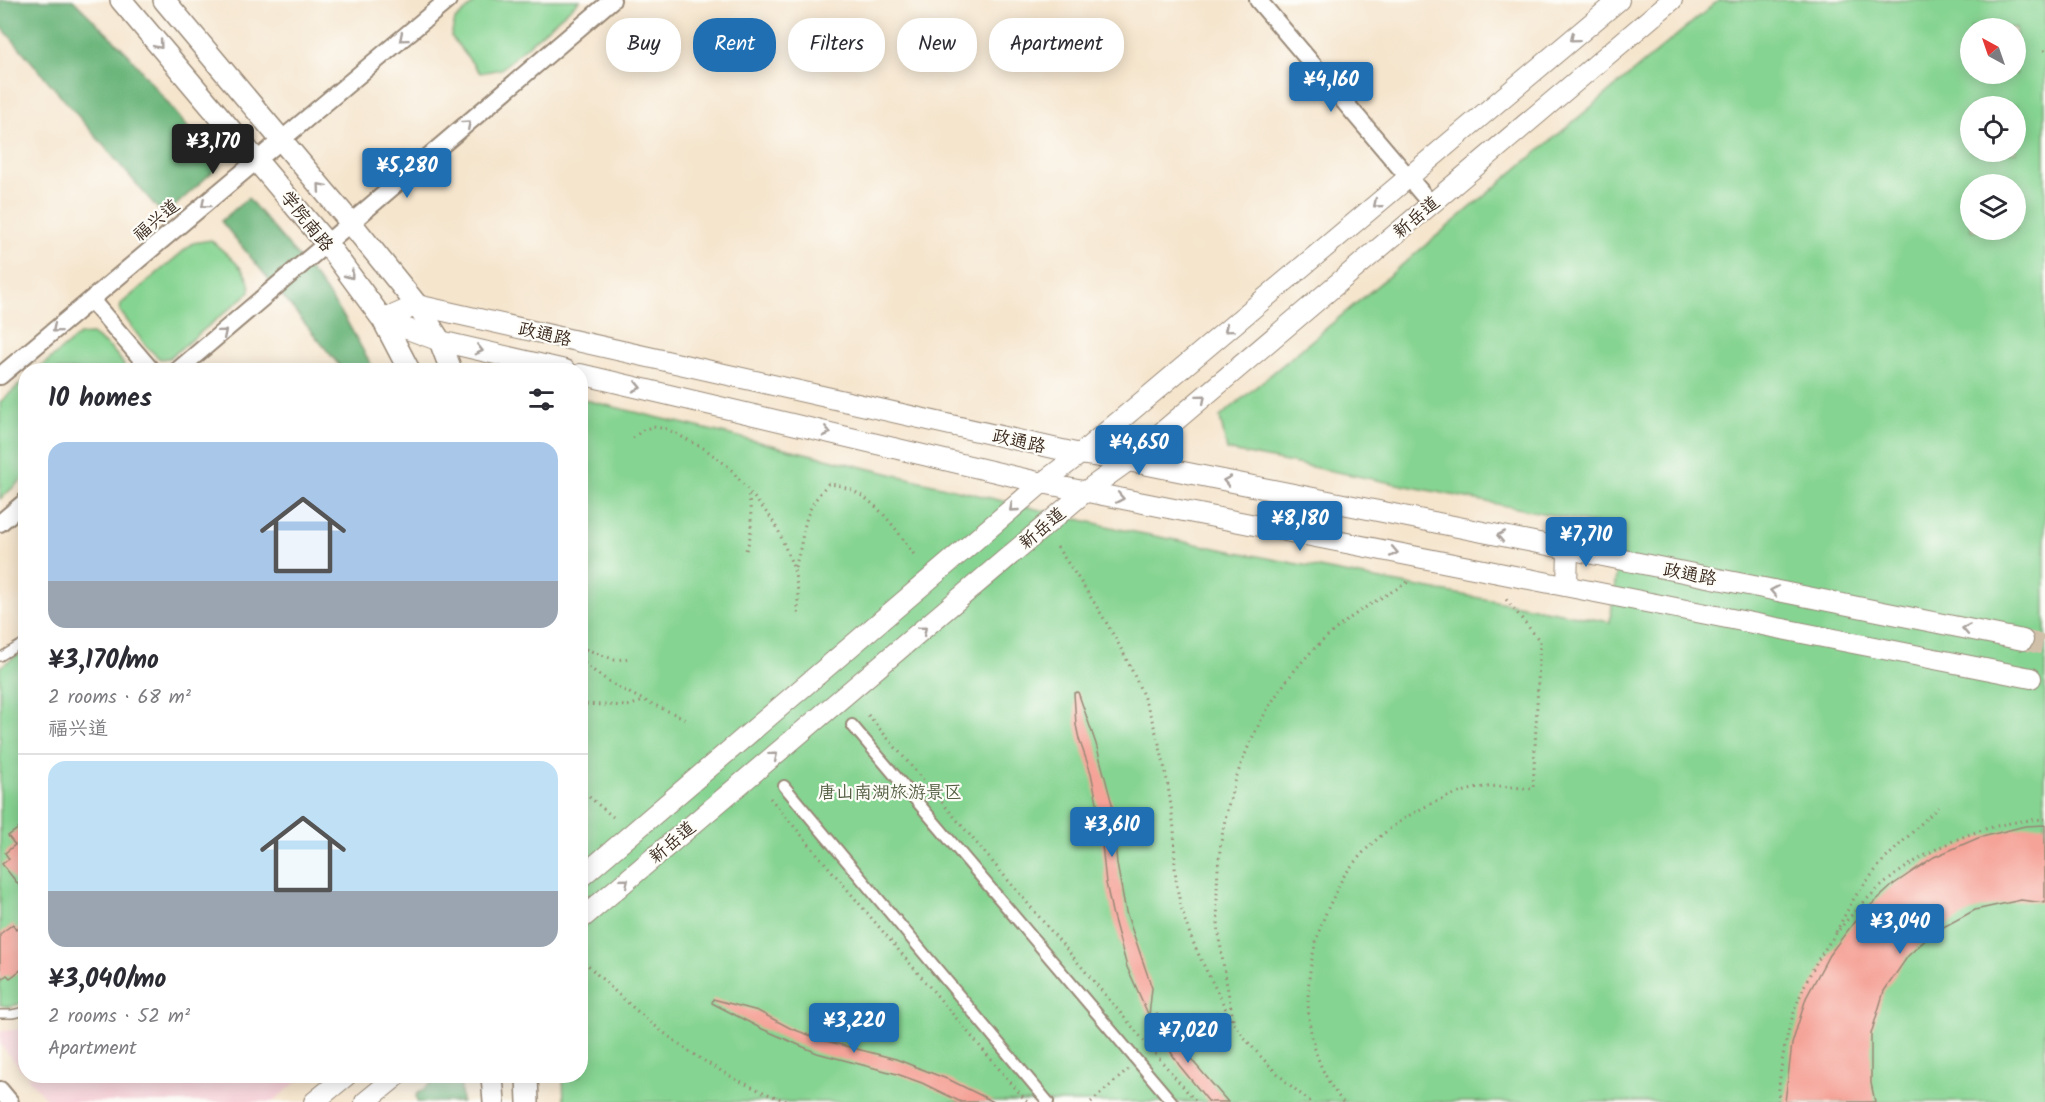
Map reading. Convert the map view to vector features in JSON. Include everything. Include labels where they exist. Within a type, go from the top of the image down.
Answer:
[{"type":"main road","name":"学院南路","points":[[121,0],[327,244],[383,320],[405,363]]},
{"type":"main road","name":"学院南路","points":[[164,0],[417,305],[440,341],[448,363]]},
{"type":"main road","name":"新岳道","points":[[588,871],[1042,483],[1080,454],[1619,0]]},
{"type":"main road","name":"新岳道","points":[[588,913],[1086,491],[1128,461],[1671,0]]},
{"type":"main road","name":"政通路","points":[[417,305],[1080,454],[1128,461],[2023,640]]},
{"type":"main road","points":[[383,320],[417,305]]},
{"type":"main road","name":"政通路","points":[[383,320],[440,341],[535,363]]},
{"type":"main road","name":"政通路","points":[[588,376],[1042,483],[2031,678]]},
{"type":"main road","points":[[1567,586],[1568,550]]},
{"type":"main road","points":[[314,1102],[337,1083]]},
{"type":"main road","points":[[365,1102],[388,1083]]},
{"type":"main road","points":[[493,1083],[494,1102]]},
{"type":"main road","points":[[527,1083],[528,1102]]},
{"type":"street","name":"福兴道","points":[[0,376],[448,0]]},
{"type":"street","points":[[186,363],[612,0]]},
{"type":"street","points":[[1258,0],[1431,204]]},
{"type":"street","points":[[91,300],[144,363]]},
{"type":"street","points":[[0,523],[18,508]]},
{"type":"street","points":[[852,725],[1172,1102]]},
{"type":"street","points":[[784,786],[1048,1102]]},
{"type":"street","points":[[0,1090],[10,1102]]},
{"type":"lane","points":[[0,657],[18,646]]},
{"type":"lane","points":[[0,1014],[18,1013]]},
{"type":"path","points":[[633,438],[644,429],[654,427],[667,429],[717,458],[738,476],[771,518],[794,569],[798,591],[798,614]]},
{"type":"path","points":[[794,569],[802,546],[808,509],[828,484],[840,485],[870,502],[890,521],[915,556]]},
{"type":"path","points":[[746,550],[752,529],[747,490]]},
{"type":"path","points":[[1057,547],[1116,635],[1151,718],[1164,766],[1174,828],[1176,880],[1186,926],[1205,969],[1234,1024],[1289,1085],[1311,1102]]},
{"type":"path","points":[[1234,1024],[1222,960],[1217,898],[1219,862],[1227,811],[1251,737],[1280,688],[1310,653],[1341,625],[1410,581]]},
{"type":"path","points":[[1343,1102],[1334,1091],[1320,1065],[1311,1032],[1307,996],[1310,965],[1324,915],[1346,873],[1370,846],[1393,826],[1420,809],[1454,795],[1487,786],[1533,789],[1540,640],[1504,597]]},
{"type":"path","points":[[588,650],[615,660],[631,658]]},
{"type":"path","points":[[588,666],[610,682],[688,720]]},
{"type":"path","points":[[588,704],[627,706],[646,700]]},
{"type":"path","points":[[868,715],[1196,1102]]},
{"type":"path","points":[[588,796],[613,817]]},
{"type":"path","points":[[770,798],[1027,1102]]},
{"type":"path","points":[[1778,1102],[1780,1069],[1790,1023],[1808,978],[1854,898],[1881,863],[1938,807]]},
{"type":"path","points":[[1833,938],[1864,901],[1900,870],[1941,846],[1986,829],[2033,819],[2045,819]]},
{"type":"path","points":[[588,965],[613,991],[688,1051],[737,1079],[789,1102]]},
{"type":"path","points":[[1090,1102],[1152,1050]]},
{"type":"shaded area","points":[[18,1030],[18,1066],[0,1044],[0,1031]]},
{"type":"shaded area","points":[[32,1083],[295,1083],[272,1102],[49,1102]]},
{"type":"green space","points":[[0,0],[73,0],[127,53],[219,166],[164,216],[0,25]]},
{"type":"green space","points":[[478,0],[580,0],[501,69],[480,73],[451,36],[455,20]]},
{"type":"green space","name":"唐山南湖旅游景区","points":[[1719,0],[2045,0],[2045,1102],[564,1102],[563,1083],[588,1083],[588,401],[1119,529],[1610,622],[1622,529],[1227,450],[1220,417]]},
{"type":"green space","points":[[248,198],[317,279],[346,320],[370,363],[337,363],[221,221]]},
{"type":"green space","points":[[211,240],[242,270],[247,277],[250,292],[169,358],[160,359],[146,346],[120,311],[121,304],[193,243]]},
{"type":"green space","points":[[92,334],[116,354],[122,363],[45,363],[79,335]]},
{"type":"green space","points":[[18,386],[18,483],[0,499],[0,402]]},
{"type":"green space","points":[[18,655],[18,1004],[9,1007],[0,1005],[0,667]]},
{"type":"green space","points":[[431,1083],[461,1083],[462,1102],[417,1102],[416,1095]]},
{"type":"building","points":[[1078,692],[1096,744],[1112,804],[1117,864],[1126,912],[1152,988],[1149,1016],[1127,967],[1112,912],[1106,883],[1098,807],[1091,773],[1076,725],[1074,693]]},
{"type":"building","points":[[2045,825],[2045,903],[2021,900],[1975,910],[1934,932],[1908,956],[1884,991],[1871,1034],[1871,1083],[1875,1102],[1785,1102],[1792,1044],[1806,998],[1829,955],[1858,917],[1894,884],[1934,857],[1978,838],[2025,826]]},
{"type":"building","points":[[18,829],[18,884],[2,864],[9,859],[5,853],[15,845],[8,836]]},
{"type":"building","points":[[13,924],[16,929],[18,928],[18,972],[10,978],[7,975],[0,980],[0,934]]},
{"type":"building","points":[[713,999],[758,1011],[790,1028],[822,1040],[896,1059],[952,1081],[994,1102],[961,1102],[897,1074],[817,1053],[760,1028],[712,1003]]},
{"type":"building","points":[[1157,1014],[1184,1051],[1228,1102],[1209,1102],[1179,1065],[1150,1019]]},
{"type":"tunnel","points":[[2023,640],[2045,645]]}]
